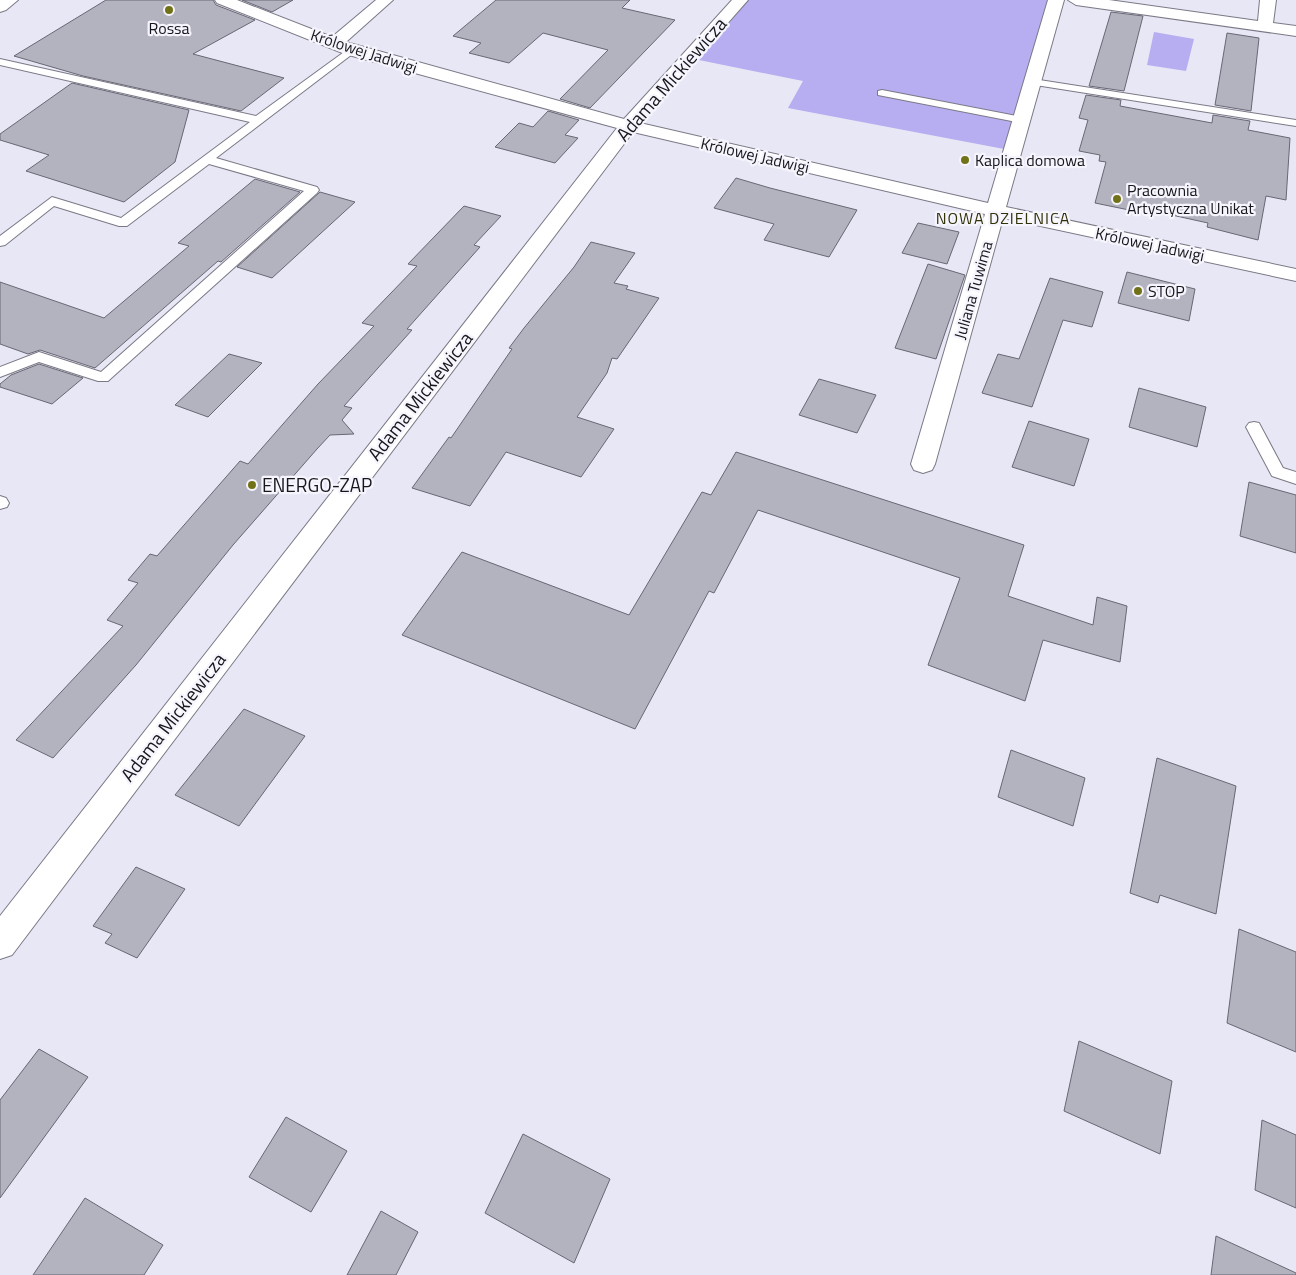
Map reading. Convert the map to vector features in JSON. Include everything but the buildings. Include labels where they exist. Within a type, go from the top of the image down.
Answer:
[{"type":"street","points":[[0,7],[10,0]]},
{"type":"street","name":"Królowej Jadwigi","points":[[223,0],[343,46],[628,126],[996,211],[1296,275]]},
{"type":"street","points":[[343,46],[385,0]]},
{"type":"street","name":"Adama Mickiewicza","points":[[0,943],[628,126],[740,0]]},
{"type":"street","name":"Juliana Tuwima","points":[[923,464],[1056,0]]},
{"type":"street","points":[[1076,0],[1296,31]]},
{"type":"street","points":[[1265,26],[1268,0]]},
{"type":"lane","points":[[0,242],[52,201],[123,223],[258,120],[343,46]]},
{"type":"lane","points":[[0,62],[258,120]]},
{"type":"lane","points":[[1033,82],[1296,123]]},
{"type":"lane","points":[[882,93],[1022,120]]},
{"type":"lane","points":[[0,372],[39,357],[103,378],[313,190],[205,159]]},
{"type":"lane","points":[[1254,427],[1278,472],[1296,478]]},
{"type":"shaded area","points":[[748,0],[1051,0],[1004,149],[788,108],[803,81],[699,60]]},
{"type":"shaded area","points":[[1154,32],[1194,39],[1186,71],[1147,65]]},
{"type":"place","name":"Rossa","points":[[169,10]]},
{"type":"place","name":"Kaplica domowa","points":[[965,160]]},
{"type":"place","name":"Pracownia Artystyczna Unikat","points":[[1117,199]]},
{"type":"place","name":"STOP","points":[[1138,291]]},
{"type":"place","name":"ENERGO-ZAP","points":[[252,485]]},
{"type":"district","name":"NOWA DZIELNICA","points":[[1003,218]]}]
